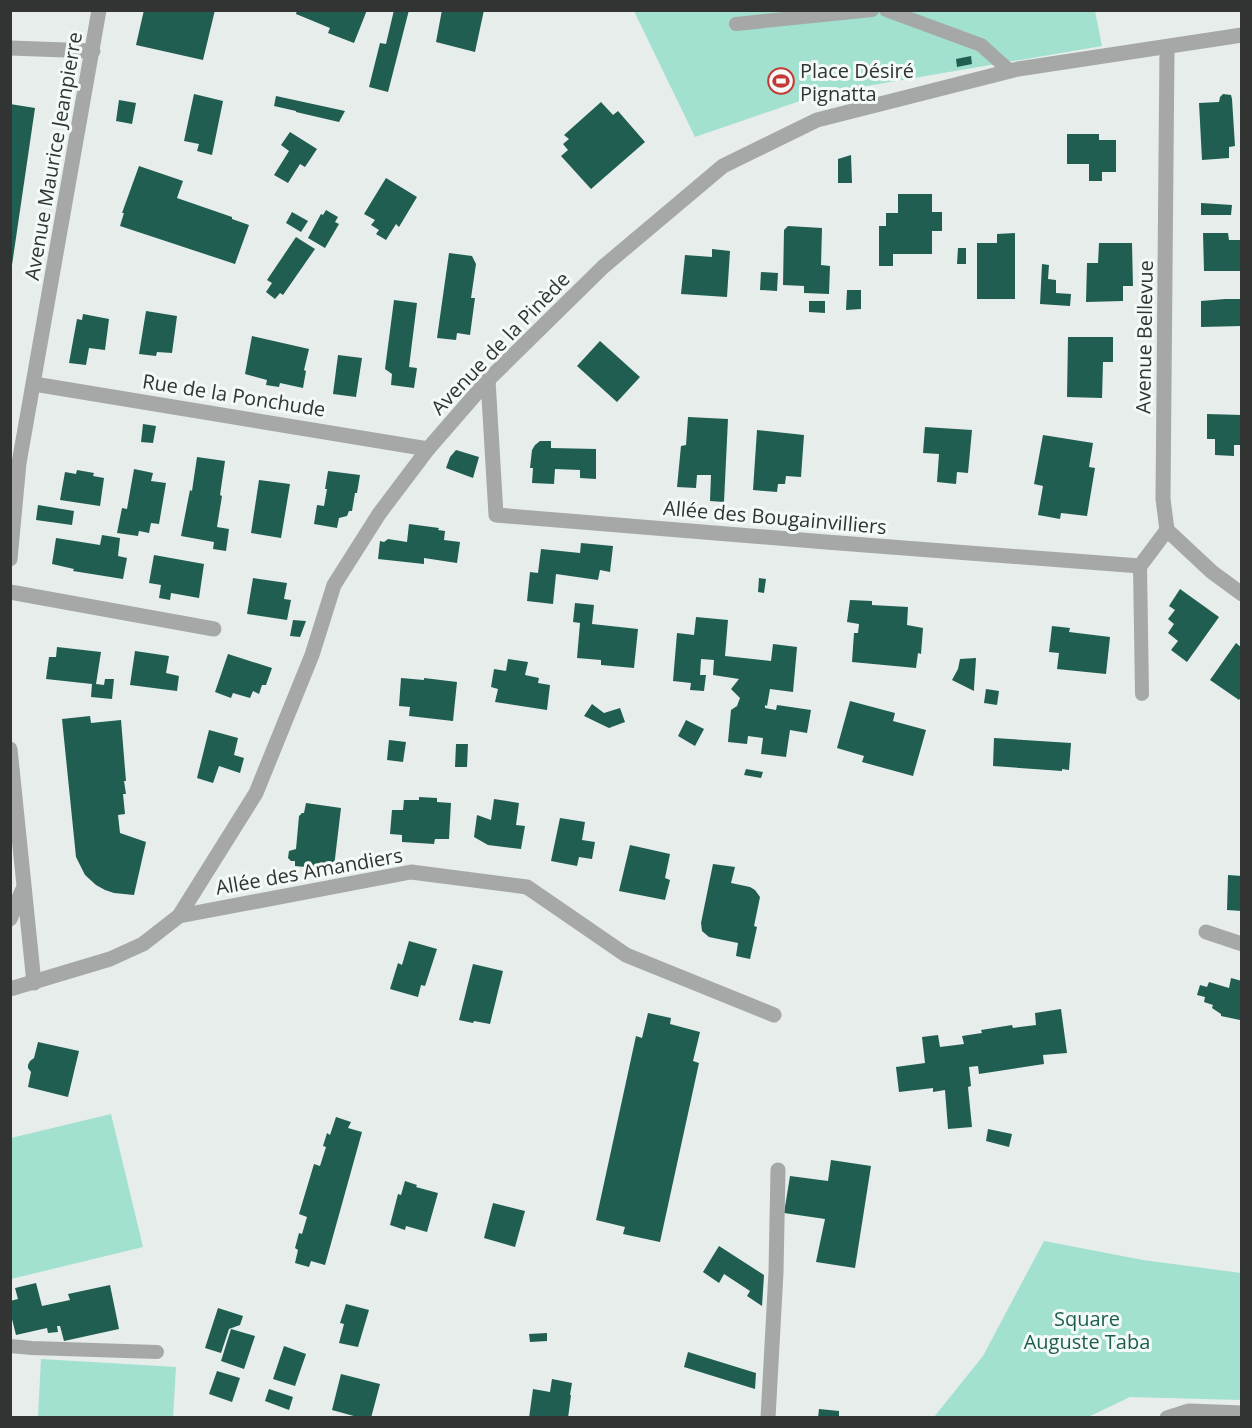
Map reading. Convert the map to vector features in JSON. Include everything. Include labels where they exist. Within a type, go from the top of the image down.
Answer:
[{"type":"street","name":"Avenue Maurice Jeanpierre","points":[[10,559],[15,463],[33,384],[99,10]]},
{"type":"street","name":"Avenue de la Pinède","points":[[34,983],[110,959],[143,944],[179,916],[256,793],[312,655],[334,585],[379,514],[428,448],[488,380],[603,267],[723,166],[817,120],[1010,71],[1242,35]]},
{"type":"street","name":"Avenue Bellevue","points":[[1167,47],[1163,499],[1167,530]]},
{"type":"street","points":[[10,48],[93,51]]},
{"type":"street","name":"Allée des Bougainvilliers","points":[[488,380],[496,515],[1140,566]]},
{"type":"street","name":"Rue de la Ponchude","points":[[33,384],[428,448]]},
{"type":"street","points":[[1140,566],[1167,530],[1212,572],[1242,594]]},
{"type":"street","points":[[10,592],[214,629]]},
{"type":"street","points":[[10,749],[34,983],[10,988]]},
{"type":"street","name":"Allée des Amandiers","points":[[179,916],[411,872],[527,887],[626,955],[774,1015]]},
{"type":"street","points":[[10,919],[24,888]]},
{"type":"street","points":[[1206,932],[1242,944]]},
{"type":"street","points":[[768,1418],[776,1272],[778,1170]]},
{"type":"street","points":[[1167,1418],[1189,1411],[1242,1413]]},
{"type":"lane","points":[[736,24],[872,10]]},
{"type":"lane","points":[[886,10],[981,45],[1010,71]]},
{"type":"lane","points":[[1140,566],[1143,694]]},
{"type":"lane","points":[[10,1346],[157,1352]]},
{"type":"green space","name":"Place Désiré Pignatta","points":[[634,11],[1095,11],[1102,46],[820,94],[695,137]]},
{"type":"green space","points":[[111,1114],[143,1247],[11,1279],[11,1138]]},
{"type":"green space","name":"Square Auguste Taba","points":[[1044,1241],[1143,1260],[1241,1273],[1241,1400],[1130,1397],[1088,1417],[934,1417],[983,1356]]},
{"type":"green space","points":[[41,1359],[176,1367],[173,1417],[38,1417]]},
{"type":"building","points":[[144,10],[215,10],[203,60],[136,45]]},
{"type":"building","points":[[297,10],[367,10],[354,43],[328,33],[330,28],[296,14]]},
{"type":"building","points":[[394,10],[409,10],[388,92],[369,87],[380,43],[386,44]]},
{"type":"building","points":[[442,10],[484,10],[475,52],[436,42]]},
{"type":"building","points":[[971,56],[972,64],[957,67],[956,59]]},
{"type":"building","points":[[194,94],[223,101],[212,155],[197,151],[199,144],[184,141]]},
{"type":"building","points":[[1223,94],[1231,95],[1232,99],[1235,146],[1229,147],[1229,158],[1202,160],[1199,103],[1219,102]]},
{"type":"building","points":[[276,96],[345,111],[339,122],[274,106]]},
{"type":"building","points":[[119,100],[136,103],[132,124],[116,121]]},
{"type":"building","points":[[601,102],[613,115],[618,111],[645,142],[591,189],[561,156],[568,150],[563,144],[569,139],[564,135]]},
{"type":"building","points":[[10,104],[35,108],[12,265],[10,265]]},
{"type":"building","points":[[290,132],[317,149],[305,167],[300,164],[288,183],[274,175],[289,151],[281,145]]},
{"type":"building","points":[[1067,134],[1099,134],[1099,140],[1116,140],[1116,172],[1102,172],[1102,181],[1089,181],[1089,164],[1067,164]]},
{"type":"building","points":[[851,155],[852,183],[838,183],[838,159]]},
{"type":"building","points":[[139,166],[183,181],[177,198],[249,225],[235,264],[120,226],[124,213],[122,213]]},
{"type":"building","points":[[386,178],[417,197],[399,227],[396,224],[386,240],[376,234],[379,230],[371,225],[375,220],[364,214]]},
{"type":"building","points":[[898,194],[932,194],[932,212],[942,212],[942,231],[932,231],[932,254],[893,254],[893,266],[879,266],[879,226],[886,226],[886,213],[898,213]]},
{"type":"building","points":[[1201,203],[1232,205],[1231,215],[1201,215]]},
{"type":"building","points":[[326,210],[338,217],[335,222],[339,224],[325,248],[308,238],[321,214],[323,215]]},
{"type":"building","points":[[292,212],[308,221],[301,232],[286,223]]},
{"type":"building","points":[[788,226],[822,228],[821,265],[830,266],[829,294],[804,293],[804,286],[783,285],[784,230]]},
{"type":"building","points":[[1015,233],[1015,299],[977,299],[977,243],[997,243],[997,234]]},
{"type":"building","points":[[1203,233],[1228,233],[1229,240],[1242,240],[1242,271],[1204,271]]},
{"type":"building","points":[[296,237],[315,249],[283,295],[280,293],[275,299],[266,292],[272,283],[267,280]]},
{"type":"building","points":[[1099,243],[1132,243],[1133,286],[1123,286],[1123,301],[1086,302],[1087,263],[1098,263]]},
{"type":"building","points":[[958,248],[966,248],[966,264],[957,264]]},
{"type":"building","points":[[712,249],[730,251],[727,297],[681,294],[685,255],[712,257]]},
{"type":"building","points":[[449,253],[472,256],[476,264],[471,298],[475,298],[470,335],[457,333],[456,340],[437,338]]},
{"type":"building","points":[[1042,264],[1049,265],[1048,279],[1056,280],[1056,293],[1071,294],[1070,306],[1040,304]]},
{"type":"building","points":[[761,272],[778,273],[777,291],[760,290]]},
{"type":"building","points":[[847,290],[861,290],[861,309],[846,310]]},
{"type":"building","points":[[1242,299],[1242,326],[1201,327],[1201,301]]},
{"type":"building","points":[[394,300],[417,303],[409,367],[417,368],[414,388],[391,385],[392,374],[385,369]]},
{"type":"building","points":[[809,301],[825,301],[825,313],[809,312]]},
{"type":"building","points":[[146,311],[177,316],[172,353],[157,352],[156,356],[139,354]]},
{"type":"building","points":[[83,314],[109,319],[105,350],[89,348],[86,365],[69,363],[77,319],[82,320]]},
{"type":"building","points":[[252,336],[309,349],[303,388],[280,383],[279,387],[266,385],[267,380],[245,374]]},
{"type":"building","points":[[1068,337],[1113,337],[1113,362],[1103,362],[1102,398],[1067,397]]},
{"type":"building","points":[[600,341],[640,377],[617,402],[577,366]]},
{"type":"building","points":[[338,355],[362,358],[356,397],[333,394]]},
{"type":"building","points":[[1207,414],[1242,415],[1242,445],[1234,445],[1234,456],[1215,455],[1215,439],[1207,439]]},
{"type":"building","points":[[688,417],[728,419],[724,502],[710,501],[711,475],[697,475],[696,488],[677,487],[681,446],[686,445]]},
{"type":"building","points":[[143,424],[156,426],[153,443],[141,442]]},
{"type":"building","points":[[925,427],[972,430],[968,473],[957,472],[956,484],[937,482],[939,454],[923,453]]},
{"type":"building","points":[[757,430],[804,435],[801,477],[786,476],[785,484],[778,484],[777,492],[753,490]]},
{"type":"building","points":[[1043,435],[1093,443],[1089,467],[1095,468],[1087,516],[1061,513],[1060,519],[1038,515],[1043,486],[1034,484]]},
{"type":"building","points":[[540,441],[551,441],[551,448],[596,449],[596,479],[580,478],[580,470],[555,469],[554,484],[532,483],[533,468],[530,468],[532,450]]},
{"type":"building","points":[[456,450],[479,457],[473,478],[446,468],[450,457]]},
{"type":"building","points":[[197,457],[225,461],[217,527],[229,529],[226,551],[213,549],[214,542],[181,536],[190,490],[192,491]]},
{"type":"building","points":[[134,469],[153,473],[151,481],[166,483],[159,524],[151,523],[149,533],[139,531],[138,536],[117,533],[122,508],[127,509]]},
{"type":"building","points":[[77,470],[94,473],[93,476],[104,478],[100,506],[60,500],[65,472],[76,474]]},
{"type":"building","points":[[328,471],[360,475],[352,511],[349,511],[347,516],[339,518],[337,528],[314,524],[317,505],[324,506]]},
{"type":"building","points":[[259,480],[290,484],[281,538],[251,533]]},
{"type":"building","points":[[38,505],[74,511],[72,525],[36,520]]},
{"type":"building","points":[[409,524],[439,528],[438,530],[445,531],[444,540],[460,542],[457,563],[424,558],[424,564],[378,559],[380,541],[384,542],[388,539],[407,542]]},
{"type":"building","points":[[102,535],[120,538],[118,556],[127,558],[123,579],[73,571],[74,569],[52,564],[56,538],[100,545]]},
{"type":"building","points":[[581,543],[613,546],[610,572],[600,570],[598,580],[556,574],[553,604],[527,601],[530,572],[538,573],[541,549],[580,553]]},
{"type":"building","points":[[154,555],[204,564],[199,598],[171,593],[170,600],[159,598],[161,585],[149,583]]},
{"type":"building","points":[[253,578],[287,583],[284,599],[291,600],[287,620],[247,614]]},
{"type":"building","points":[[759,578],[766,579],[764,593],[758,592]]},
{"type":"building","points":[[1180,589],[1219,617],[1187,662],[1171,650],[1178,641],[1168,633],[1174,624],[1168,619],[1175,610],[1169,606]]},
{"type":"building","points":[[850,600],[872,601],[872,605],[908,607],[907,625],[923,628],[921,654],[918,653],[916,668],[852,662],[854,633],[858,633],[859,624],[847,622]]},
{"type":"building","points":[[575,603],[594,605],[592,624],[638,629],[634,668],[601,665],[601,660],[577,658],[580,623],[573,622]]},
{"type":"building","points":[[696,617],[728,620],[725,656],[771,661],[773,644],[797,647],[793,692],[770,689],[767,706],[765,705],[765,708],[776,710],[777,705],[811,710],[807,733],[790,730],[786,757],[761,754],[763,738],[748,736],[747,744],[728,742],[731,710],[737,706],[740,698],[731,689],[739,679],[713,675],[714,660],[701,659],[700,675],[706,675],[704,691],[690,690],[691,683],[673,681],[677,633],[694,635]]},
{"type":"building","points":[[293,620],[306,621],[300,637],[290,636]]},
{"type":"building","points":[[1052,626],[1070,628],[1069,632],[1110,637],[1106,674],[1057,669],[1059,653],[1049,652]]},
{"type":"building","points":[[1236,643],[1242,648],[1242,696],[1239,700],[1210,680]]},
{"type":"building","points":[[57,647],[101,652],[96,684],[104,685],[105,679],[114,679],[112,699],[91,697],[92,684],[46,679],[49,657],[56,657]]},
{"type":"building","points":[[135,651],[169,656],[166,673],[179,676],[177,691],[130,685]]},
{"type":"building","points":[[228,654],[272,668],[266,685],[262,685],[259,694],[253,691],[250,698],[233,693],[231,698],[215,692]]},
{"type":"building","points":[[976,658],[974,691],[952,680],[960,659]]},
{"type":"building","points":[[508,659],[528,662],[525,675],[539,678],[538,683],[550,685],[547,710],[495,702],[498,689],[491,687],[494,669],[506,671]]},
{"type":"building","points":[[401,678],[457,682],[453,721],[409,716],[410,707],[399,706]]},
{"type":"building","points":[[986,689],[999,691],[997,705],[984,703]]},
{"type":"building","points":[[850,701],[895,713],[893,721],[926,730],[913,776],[862,762],[864,756],[837,748]]},
{"type":"building","points":[[592,704],[604,713],[620,708],[625,722],[609,728],[584,716]]},
{"type":"building","points":[[90,716],[91,723],[121,720],[126,794],[123,794],[125,814],[118,815],[120,833],[146,842],[134,895],[114,893],[96,885],[85,875],[76,857],[62,719]]},
{"type":"building","points":[[686,720],[704,729],[695,746],[678,736]]},
{"type":"building","points":[[209,730],[238,738],[234,755],[244,758],[240,773],[219,766],[213,783],[197,778]]},
{"type":"building","points":[[994,738],[1071,743],[1069,770],[993,766]]},
{"type":"building","points":[[389,740],[406,742],[403,762],[387,760]]},
{"type":"building","points":[[456,744],[468,744],[467,767],[455,767]]},
{"type":"building","points":[[746,769],[763,772],[761,778],[744,775]]},
{"type":"building","points":[[419,797],[437,798],[437,802],[451,803],[449,839],[435,839],[434,844],[402,842],[402,835],[390,834],[392,810],[403,810],[404,800],[419,800]]},
{"type":"building","points":[[494,799],[519,803],[516,825],[525,826],[521,849],[488,845],[474,837],[477,815],[491,820]]},
{"type":"building","points":[[306,803],[341,808],[334,867],[316,864],[315,868],[295,866],[295,861],[288,858],[289,851],[296,849],[299,816],[304,813]]},
{"type":"building","points":[[560,818],[585,822],[582,840],[595,842],[592,859],[579,857],[577,866],[551,861]]},
{"type":"building","points":[[630,845],[670,854],[665,878],[670,880],[665,900],[619,891]]},
{"type":"building","points":[[713,864],[735,867],[731,883],[750,887],[760,897],[754,926],[757,927],[750,959],[736,956],[738,943],[709,937],[702,931],[701,923]]},
{"type":"building","points":[[1228,875],[1242,876],[1242,911],[1227,910]]},
{"type":"building","points":[[409,941],[437,949],[425,986],[421,985],[418,997],[390,989],[398,963],[402,965]]},
{"type":"building","points":[[473,964],[503,971],[490,1024],[459,1020]]},
{"type":"building","points":[[1231,978],[1242,981],[1240,1020],[1221,1016],[1212,1008],[1213,1005],[1204,1002],[1205,997],[1197,995],[1200,985],[1207,987],[1209,982],[1229,988]]},
{"type":"building","points":[[1061,1009],[1067,1053],[1043,1055],[1044,1064],[979,1074],[978,1066],[969,1067],[971,1086],[968,1087],[972,1127],[948,1129],[945,1090],[933,1092],[933,1088],[899,1092],[896,1067],[925,1063],[922,1037],[938,1035],[940,1047],[964,1044],[962,1036],[1012,1025],[1013,1028],[1036,1025],[1035,1013]]},
{"type":"building","points":[[648,1013],[671,1018],[670,1024],[700,1032],[693,1061],[699,1063],[660,1242],[623,1234],[625,1227],[596,1220],[636,1036],[642,1038]]},
{"type":"building","points":[[38,1042],[79,1051],[68,1097],[28,1087],[31,1072],[28,1065],[34,1058]]},
{"type":"building","points":[[336,1117],[351,1122],[348,1128],[362,1132],[325,1265],[311,1261],[309,1267],[295,1263],[298,1250],[295,1248],[307,1217],[299,1214],[314,1164],[320,1166],[326,1147],[323,1146],[327,1133],[330,1135]]},
{"type":"building","points":[[988,1129],[1012,1134],[1009,1147],[986,1141]]},
{"type":"building","points":[[831,1160],[871,1166],[855,1268],[816,1262],[825,1219],[784,1213],[790,1176],[828,1181]]},
{"type":"building","points":[[405,1181],[417,1185],[416,1187],[438,1193],[427,1232],[406,1226],[405,1230],[390,1225],[398,1194],[401,1195]]},
{"type":"building","points":[[493,1203],[525,1211],[515,1247],[484,1238]]},
{"type":"building","points":[[719,1246],[764,1275],[762,1306],[747,1296],[750,1291],[724,1274],[719,1283],[703,1272]]},
{"type":"building","points":[[36,1283],[42,1306],[70,1300],[68,1294],[110,1285],[119,1329],[64,1341],[60,1326],[57,1326],[58,1332],[48,1333],[47,1328],[16,1335],[10,1311],[10,1301],[18,1299],[15,1288]]},
{"type":"building","points":[[346,1304],[369,1310],[358,1347],[339,1343],[344,1324],[340,1323]]},
{"type":"building","points":[[218,1308],[243,1316],[240,1325],[229,1329],[221,1353],[205,1348]]},
{"type":"building","points":[[231,1329],[255,1336],[244,1369],[221,1361]]},
{"type":"building","points":[[547,1333],[547,1341],[530,1342],[529,1334]]},
{"type":"building","points":[[284,1346],[306,1354],[295,1386],[273,1379]]},
{"type":"building","points":[[688,1352],[756,1373],[755,1389],[684,1367]]},
{"type":"building","points":[[217,1371],[240,1378],[232,1402],[209,1394]]},
{"type":"building","points":[[341,1374],[380,1384],[371,1418],[361,1418],[332,1410]]},
{"type":"building","points":[[552,1379],[572,1383],[568,1418],[529,1418],[533,1389],[550,1392]]},
{"type":"building","points":[[269,1389],[293,1397],[289,1410],[265,1401]]},
{"type":"building","points":[[819,1409],[839,1411],[839,1418],[818,1418]]},
{"type":"place","name":"Place Désiré Pignatta","points":[[781,81]]}]
